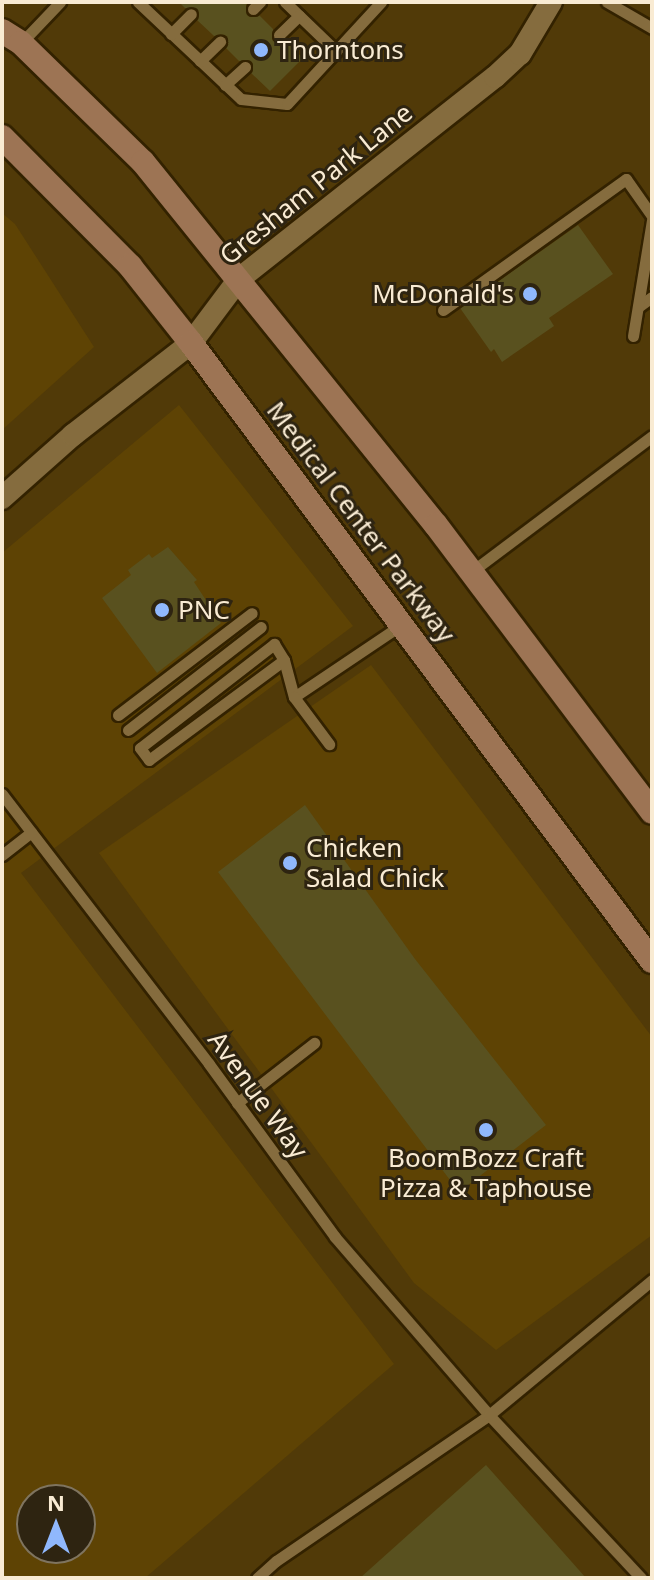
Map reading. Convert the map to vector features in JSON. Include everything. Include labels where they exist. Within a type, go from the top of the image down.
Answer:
[{"type":"main road","name":"Medical Center Parkway","points":[[11,37],[143,162],[471,572],[652,812]]},
{"type":"main road","name":"Medical Center Parkway","points":[[2,137],[130,266],[191,343],[652,961]]},
{"type":"street","name":"Gresham Park Lane","points":[[2,498],[73,435],[191,343],[239,279],[495,77],[520,54],[551,2]]},
{"type":"lane","points":[[11,37],[60,2]]},
{"type":"lane","points":[[285,2],[336,51]]},
{"type":"lane","points":[[142,3],[241,99],[287,104],[381,2]]},
{"type":"lane","points":[[607,2],[652,28]]},
{"type":"lane","points":[[171,34],[191,14]]},
{"type":"lane","points":[[279,35],[299,16]]},
{"type":"lane","points":[[200,61],[220,42]]},
{"type":"lane","points":[[225,85],[245,67]]},
{"type":"lane","points":[[443,310],[626,179],[652,218],[633,336]]},
{"type":"lane","points":[[638,307],[652,297]]},
{"type":"lane","points":[[471,572],[652,436]]},
{"type":"lane","points":[[118,715],[252,613]]},
{"type":"lane","points":[[294,697],[402,624]]},
{"type":"lane","points":[[128,730],[261,627]]},
{"type":"lane","points":[[284,660],[149,760],[140,748],[274,644],[284,660],[294,697],[329,744]]},
{"type":"lane","name":"Avenue Way","points":[[2,794],[335,1237],[489,1415],[641,1578]]},
{"type":"lane","points":[[2,855],[31,832]]},
{"type":"lane","points":[[237,1103],[314,1043]]},
{"type":"lane","points":[[257,1578],[276,1561],[489,1415],[652,1280]]},
{"type":"shaded area","points":[[2,213],[15,224],[94,347],[2,430]]},
{"type":"shaded area","points":[[179,405],[353,626],[21,873],[394,1364],[145,1578],[2,1578],[2,553]]},
{"type":"shaded area","points":[[371,665],[652,1037],[652,1235],[496,1350],[414,1283],[99,853]]},
{"type":"building","name":"Thorntons","points":[[179,2],[246,2],[248,15],[259,15],[273,29],[273,41],[285,41],[303,58],[270,91],[251,73],[251,61],[239,61],[226,48],[226,36],[214,36],[197,20],[196,8],[185,8]]},
{"type":"building","name":"McDonald's","points":[[578,225],[613,274],[549,318],[554,326],[502,362],[494,349],[491,352],[460,308]]},
{"type":"building","name":"PNC","points":[[168,547],[197,580],[194,582],[221,623],[157,673],[102,598],[131,575],[128,570],[149,554],[152,558]]},
{"type":"building","points":[[305,805],[415,959],[546,1125],[459,1192],[218,872]]},
{"type":"building","points":[[486,1465],[586,1578],[360,1578]]},
{"type":"place","name":"Thorntons","points":[[261,50]]},
{"type":"place","name":"McDonald's","points":[[530,294]]},
{"type":"place","name":"PNC","points":[[162,610]]},
{"type":"place","name":"Chicken Salad Chick","points":[[290,863]]},
{"type":"place","name":"BoomBozz Craft Pizza & Taphouse","points":[[486,1130]]}]
